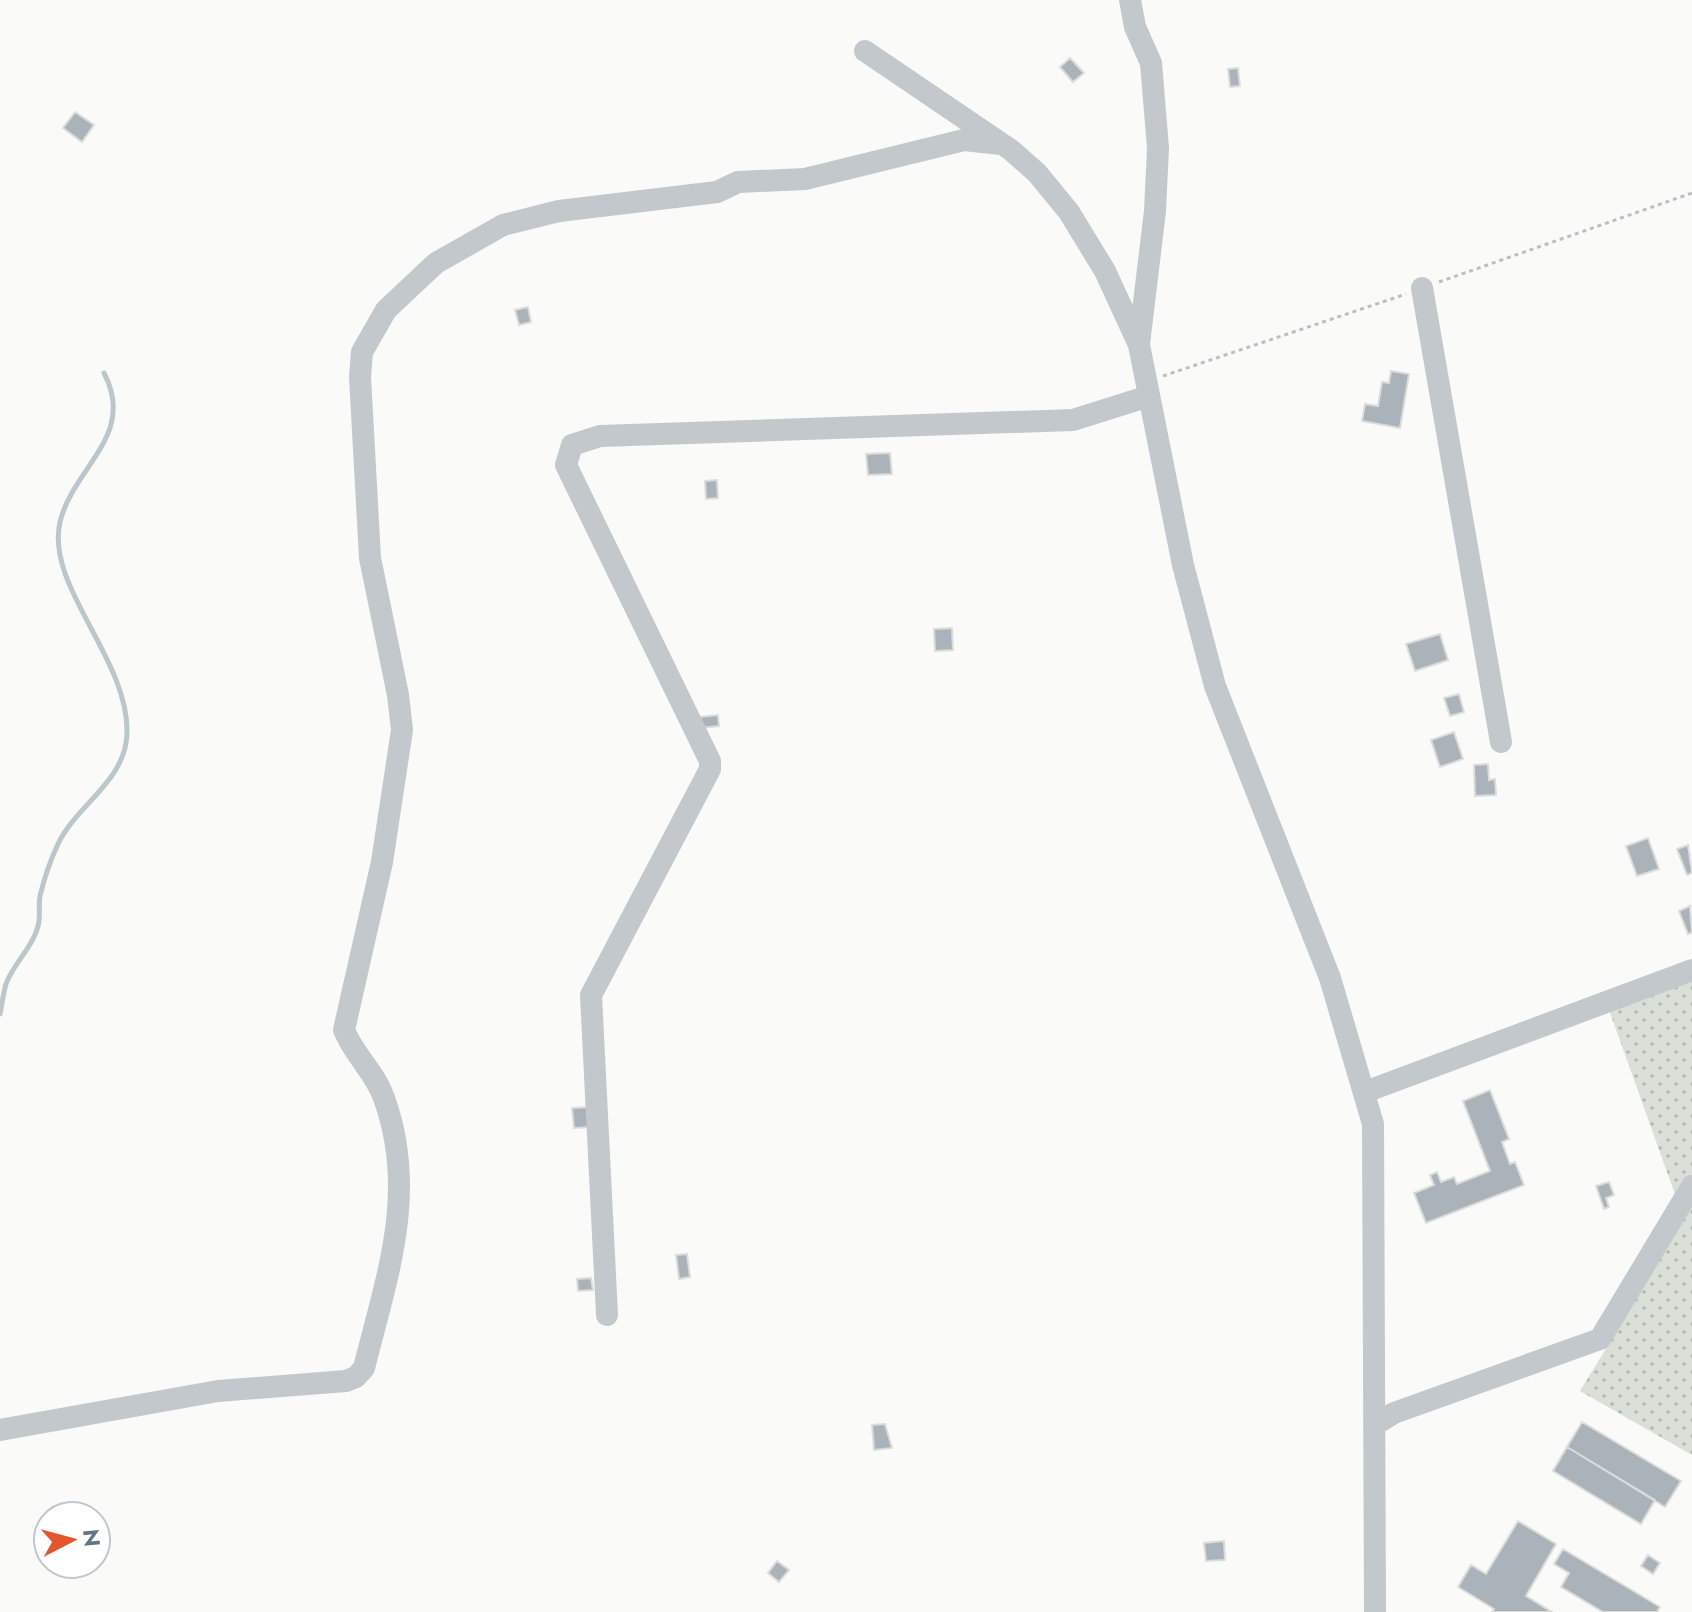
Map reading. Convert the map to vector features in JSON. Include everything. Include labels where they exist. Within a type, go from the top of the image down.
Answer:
[{"type":"street","points":[[1130,0],[1135,27],[1151,63],[1158,148],[1155,211],[1139,345]]},
{"type":"street","points":[[865,51],[1001,144],[1037,173],[1069,212],[1105,271],[1139,345],[1179,550],[1215,686],[1330,978],[1373,1124],[1375,1612]]},
{"type":"street","points":[[0,1430],[218,1391],[346,1381],[356,1377],[364,1368],[401,1211],[393,1125],[385,1099],[376,1077],[349,1043],[344,1030],[345,1012],[382,862],[402,730],[368,543],[360,377],[362,352],[386,310],[436,263],[503,225],[532,217],[662,196],[717,192],[738,182],[805,179],[964,140],[1001,144]]},
{"type":"street","points":[[1422,288],[1501,742]]},
{"type":"street","points":[[607,1315],[591,995],[710,769],[710,761],[566,465],[572,445],[600,436],[1073,420],[1149,396]]},
{"type":"street","points":[[1365,1092],[1692,970]]},
{"type":"street","points":[[1374,1425],[1394,1413],[1600,1339],[1692,1186]]},
{"type":"shaded area","points":[[1692,975],[1692,1176],[1677,1200],[1608,1007]]},
{"type":"shaded area","points":[[1692,1194],[1692,1455],[1580,1391],[1631,1308]]},
{"type":"building","points":[[1070,58],[1084,73],[1073,82],[1060,67]]},
{"type":"building","points":[[1238,68],[1240,86],[1230,87],[1228,69]]},
{"type":"building","points":[[75,112],[94,125],[82,142],[63,128]]},
{"type":"building","points":[[528,307],[531,322],[519,325],[515,310]]},
{"type":"building","points":[[1391,371],[1409,374],[1400,428],[1362,421],[1365,404],[1378,406],[1382,382],[1389,383]]},
{"type":"building","points":[[890,453],[892,474],[868,475],[866,454]]},
{"type":"building","points":[[717,480],[718,498],[706,499],[705,481]]},
{"type":"building","points":[[952,628],[953,650],[935,651],[934,629]]},
{"type":"building","points":[[1440,634],[1448,660],[1415,671],[1406,644]]},
{"type":"building","points":[[1459,694],[1464,712],[1450,716],[1444,698]]},
{"type":"building","points":[[718,715],[719,726],[701,728],[700,717]]},
{"type":"building","points":[[1454,732],[1463,759],[1440,767],[1431,740]]},
{"type":"building","points":[[1488,764],[1489,780],[1495,779],[1496,795],[1475,796],[1474,765]]},
{"type":"building","points":[[1648,838],[1659,869],[1637,876],[1626,846]]},
{"type":"building","points":[[1688,845],[1692,873],[1687,875],[1677,849]]},
{"type":"building","points":[[1690,906],[1692,933],[1688,934],[1679,911]]},
{"type":"building","points":[[1490,1090],[1509,1139],[1502,1142],[1510,1164],[1515,1162],[1524,1185],[1426,1223],[1414,1193],[1434,1185],[1430,1175],[1437,1172],[1441,1182],[1454,1177],[1457,1184],[1490,1171],[1463,1101]]},
{"type":"building","points":[[591,1107],[592,1127],[574,1128],[572,1108]]},
{"type":"building","points":[[1609,1182],[1614,1195],[1606,1198],[1609,1207],[1604,1209],[1596,1186]]},
{"type":"building","points":[[687,1254],[690,1277],[679,1279],[676,1255]]},
{"type":"building","points":[[591,1278],[593,1290],[578,1291],[577,1279]]},
{"type":"building","points":[[1582,1422],[1681,1481],[1665,1507],[1567,1447]]},
{"type":"building","points":[[885,1424],[892,1448],[874,1450],[872,1425]]},
{"type":"building","points":[[1567,1447],[1655,1500],[1641,1524],[1553,1471]]},
{"type":"building","points":[[1518,1521],[1556,1544],[1526,1596],[1552,1612],[1492,1612],[1494,1609],[1458,1587],[1471,1565],[1486,1574]]},
{"type":"building","points":[[1224,1541],[1225,1560],[1206,1561],[1204,1543]]},
{"type":"building","points":[[1563,1549],[1660,1607],[1657,1612],[1603,1612],[1561,1587],[1569,1573],[1554,1564]]},
{"type":"building","points":[[1648,1555],[1660,1563],[1653,1574],[1641,1566]]},
{"type":"building","points":[[777,1561],[789,1570],[779,1582],[768,1573]]},
{"type":"waterway","points":[[0,1014],[9,977],[35,934],[39,922],[40,896],[58,844],[66,830],[110,779],[125,750],[124,705],[103,651],[64,572],[59,546],[60,522],[67,502],[108,433],[113,415],[112,395],[104,373]]}]
